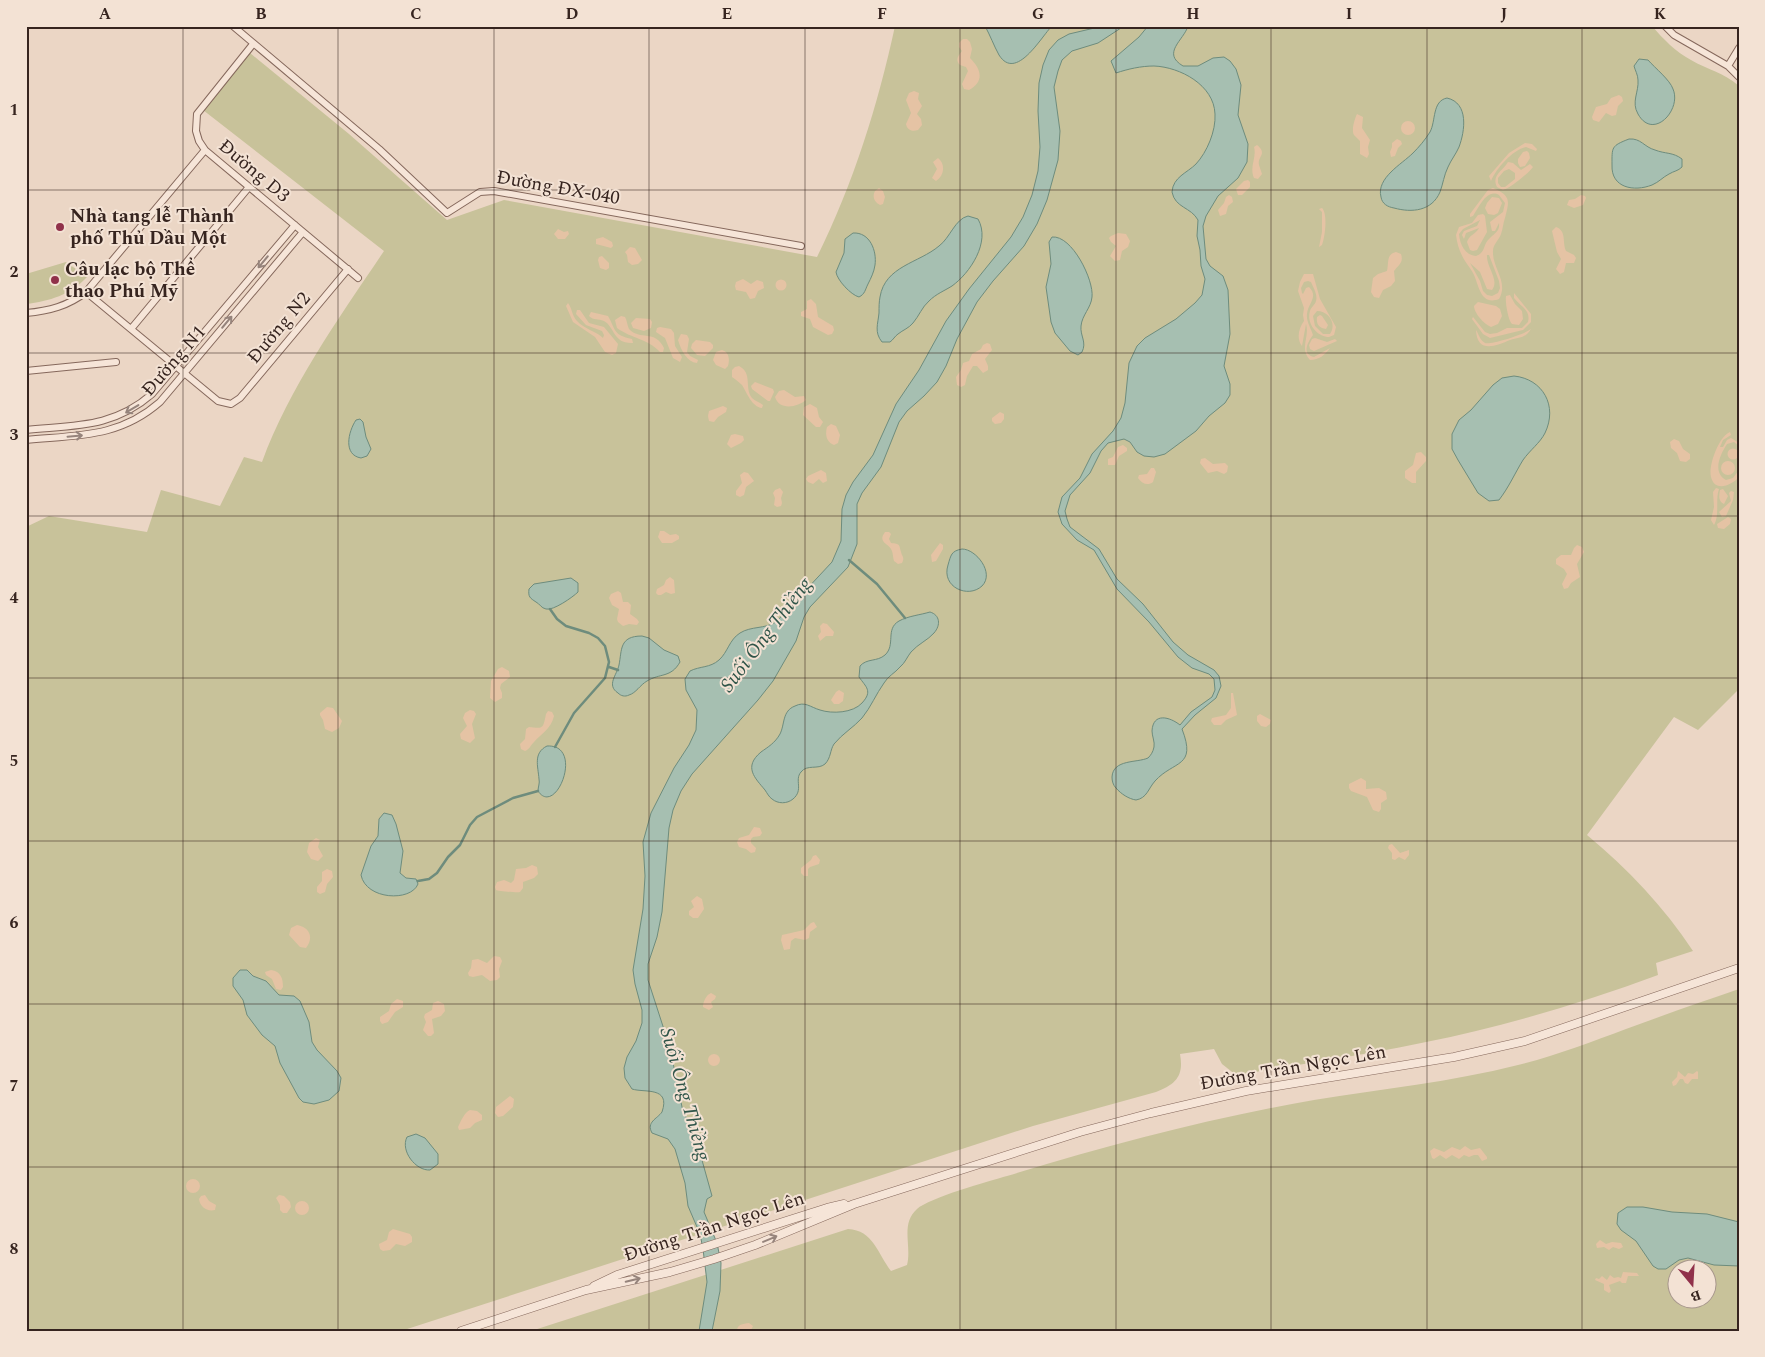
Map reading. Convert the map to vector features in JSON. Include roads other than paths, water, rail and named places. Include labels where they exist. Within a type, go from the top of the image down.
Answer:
[{"type":"street","name":"Đường ĐX-040","points":[[233,26],[372,143],[447,213],[474,194],[494,191],[801,246]]},
{"type":"street","points":[[1665,26],[1674,35],[1728,66],[1739,77]]},
{"type":"street","name":"Đường D3","points":[[253,44],[197,114],[195,126],[197,136],[205,150],[358,278]]},
{"type":"street","points":[[1728,66],[1739,48]]},
{"type":"street","points":[[26,313],[44,311],[61,306],[86,292],[205,150]]},
{"type":"street","points":[[131,329],[249,187]]},
{"type":"street","name":"Đường N1","points":[[26,430],[92,423],[119,416],[152,394],[295,225]]},
{"type":"street","name":"Đường N1","points":[[26,440],[94,434],[123,426],[152,409],[303,232]]},
{"type":"street","name":"Đường N2","points":[[184,373],[218,401],[224,404],[231,404],[240,398],[348,269]]},
{"type":"street","points":[[86,292],[184,373]]},
{"type":"street","points":[[26,371],[116,362]]},
{"type":"street","name":"Đường Trần Ngọc Lên","points":[[461,1331],[586,1290],[655,1275],[724,1256],[854,1204],[1044,1142],[1167,1109],[1254,1090],[1461,1055],[1524,1041],[1739,968]]},
{"type":"street","name":"Đường Trần Ngọc Lên","points":[[586,1290],[617,1276],[827,1208],[854,1204]]},
{"type":"water","points":[[985,26],[1052,26],[1028,55],[1020,61],[1013,63],[1006,62],[999,55]]},
{"type":"water","name":"Suối Ông Thiềng","points":[[1103,26],[1124,26],[1098,43],[1072,51],[1062,60],[1058,71],[1054,87],[1060,131],[1058,160],[1047,200],[1037,224],[1024,246],[977,302],[937,382],[907,411],[899,422],[881,467],[862,493],[857,504],[857,544],[848,567],[810,607],[804,617],[796,641],[773,681],[692,774],[681,791],[673,810],[669,828],[662,912],[657,937],[648,964],[648,980],[670,1048],[682,1107],[700,1153],[712,1196],[707,1199],[704,1212],[717,1243],[721,1263],[720,1291],[712,1331],[699,1331],[707,1282],[700,1234],[688,1206],[685,1183],[675,1149],[668,1139],[652,1133],[650,1126],[662,1112],[663,1098],[655,1092],[632,1089],[625,1078],[624,1068],[642,1023],[642,1010],[633,970],[643,909],[645,876],[643,842],[651,813],[696,730],[697,710],[686,690],[685,679],[690,671],[719,660],[733,639],[740,633],[776,622],[832,562],[841,541],[842,509],[846,495],[873,455],[896,404],[919,370],[946,321],[1011,237],[1023,217],[1032,195],[1038,171],[1040,147],[1039,83],[1049,50],[1058,40],[1069,34]]},
{"type":"water","points":[[1148,26],[1188,26],[1174,51],[1177,61],[1183,66],[1198,66],[1213,58],[1224,57],[1230,61],[1236,69],[1241,85],[1238,115],[1248,144],[1247,162],[1238,178],[1218,196],[1206,216],[1203,226],[1206,259],[1210,266],[1223,276],[1228,290],[1230,334],[1224,366],[1230,384],[1230,395],[1225,403],[1209,416],[1196,431],[1165,454],[1154,457],[1144,456],[1137,452],[1130,442],[1124,439],[1108,443],[1101,451],[1090,473],[1070,495],[1065,511],[1070,527],[1099,549],[1117,579],[1143,604],[1173,642],[1188,655],[1214,670],[1219,676],[1221,686],[1216,698],[1195,715],[1182,729],[1187,751],[1185,757],[1181,762],[1162,774],[1143,797],[1136,800],[1125,796],[1115,787],[1112,778],[1113,771],[1121,764],[1148,758],[1154,747],[1152,731],[1155,721],[1167,718],[1180,725],[1191,712],[1212,697],[1215,690],[1214,679],[1209,674],[1192,668],[1178,657],[1149,622],[1117,589],[1094,550],[1077,540],[1062,524],[1058,512],[1062,497],[1080,478],[1092,454],[1113,431],[1121,418],[1125,403],[1129,363],[1137,346],[1145,338],[1176,319],[1195,303],[1202,295],[1205,279],[1201,266],[1197,236],[1198,220],[1176,201],[1172,192],[1178,179],[1196,164],[1207,147],[1215,121],[1213,104],[1209,94],[1202,86],[1174,70],[1149,66],[1116,73],[1111,61],[1139,37]]},
{"type":"water","points":[[1639,59],[1648,60],[1666,78],[1673,89],[1675,97],[1670,113],[1664,120],[1658,123],[1644,122],[1636,110],[1635,101],[1638,80],[1634,66]]},
{"type":"water","points":[[1447,98],[1459,106],[1464,118],[1464,126],[1459,147],[1449,164],[1440,192],[1432,203],[1421,209],[1401,210],[1388,206],[1381,197],[1380,190],[1382,184],[1391,172],[1424,141],[1432,128],[1439,103]]},
{"type":"water","points":[[1629,139],[1637,140],[1651,149],[1679,157],[1682,159],[1682,167],[1652,185],[1645,187],[1631,188],[1619,183],[1613,173],[1612,154],[1614,148],[1619,143]]},
{"type":"water","points":[[968,216],[978,219],[982,237],[977,256],[972,265],[952,286],[934,296],[910,326],[890,342],[882,342],[877,331],[879,301],[883,287],[889,278],[904,266],[931,252],[943,243],[956,225]]},
{"type":"water","points":[[853,233],[868,239],[875,254],[875,268],[864,293],[859,297],[845,287],[836,272],[844,253],[845,239]]},
{"type":"water","points":[[1052,237],[1060,238],[1074,251],[1085,270],[1092,289],[1090,305],[1081,326],[1084,342],[1083,348],[1082,352],[1078,355],[1070,351],[1055,333],[1051,322],[1046,287],[1051,264],[1049,242]]},
{"type":"water","points":[[1514,376],[1533,382],[1540,388],[1549,404],[1549,423],[1543,437],[1523,460],[1499,500],[1489,501],[1478,493],[1458,460],[1452,449],[1452,434],[1459,420],[1471,410],[1493,385],[1502,378]]},
{"type":"water","points":[[360,419],[363,422],[371,449],[367,456],[361,458],[355,456],[349,448],[349,437],[353,425],[356,420]]},
{"type":"water","points":[[962,549],[978,557],[985,569],[985,581],[976,590],[963,591],[957,589],[948,579],[948,565],[951,556],[954,552]]},
{"type":"water","points":[[571,578],[578,583],[578,592],[558,606],[549,609],[544,608],[529,596],[529,589],[534,584]]},
{"type":"water","points":[[930,612],[938,618],[936,630],[932,635],[911,652],[902,665],[886,681],[862,718],[834,744],[825,764],[819,767],[806,768],[801,772],[798,778],[799,789],[796,796],[791,801],[785,803],[774,801],[755,777],[752,767],[756,757],[778,737],[788,711],[802,704],[830,712],[848,711],[858,706],[865,699],[868,692],[859,677],[860,666],[885,655],[890,647],[892,628],[895,624],[910,617]]},
{"type":"water","points":[[642,636],[649,638],[664,650],[678,656],[680,662],[673,671],[647,681],[631,694],[626,696],[619,694],[613,687],[613,680],[619,665],[623,645],[629,638]]},
{"type":"water","points":[[547,746],[558,748],[564,756],[566,766],[564,778],[559,788],[552,795],[545,797],[538,791],[537,760],[540,752]]},
{"type":"water","points":[[384,813],[392,815],[396,824],[403,851],[400,873],[406,878],[416,879],[418,884],[414,890],[407,894],[389,896],[379,894],[365,883],[361,875],[371,846],[378,836],[379,819]]},
{"type":"water","points":[[240,970],[247,970],[253,976],[266,981],[279,995],[294,996],[300,1001],[309,1022],[312,1042],[341,1078],[339,1091],[329,1100],[314,1104],[303,1102],[299,1098],[280,1063],[275,1046],[262,1035],[247,1015],[243,1000],[233,986],[233,978]]},
{"type":"water","points":[[416,1134],[425,1138],[438,1154],[438,1164],[430,1170],[415,1164],[408,1154],[405,1142],[407,1137]]},
{"type":"water","points":[[1627,1207],[1643,1207],[1672,1212],[1707,1214],[1739,1222],[1739,1266],[1718,1265],[1718,1260],[1695,1260],[1688,1258],[1668,1260],[1668,1268],[1658,1269],[1653,1266],[1636,1241],[1621,1230],[1617,1224],[1618,1213]]},
{"type":"waterway","points":[[849,560],[877,584],[905,618]]},
{"type":"waterway","points":[[550,609],[557,619],[566,626],[589,633],[598,638],[605,646],[609,662],[605,678],[574,713],[555,747]]},
{"type":"waterway","points":[[609,667],[618,670]]},
{"type":"waterway","points":[[418,881],[429,879],[437,873],[448,857],[460,845],[470,825],[477,817],[513,798],[538,791]]},
{"type":"place","name":"Nhà tang lễ Thành phố Thủ Dầu Một","points":[[60,227]]},
{"type":"place","name":"Câu lạc bộ Thể thao Phú Mỹ","points":[[55,280]]}]
